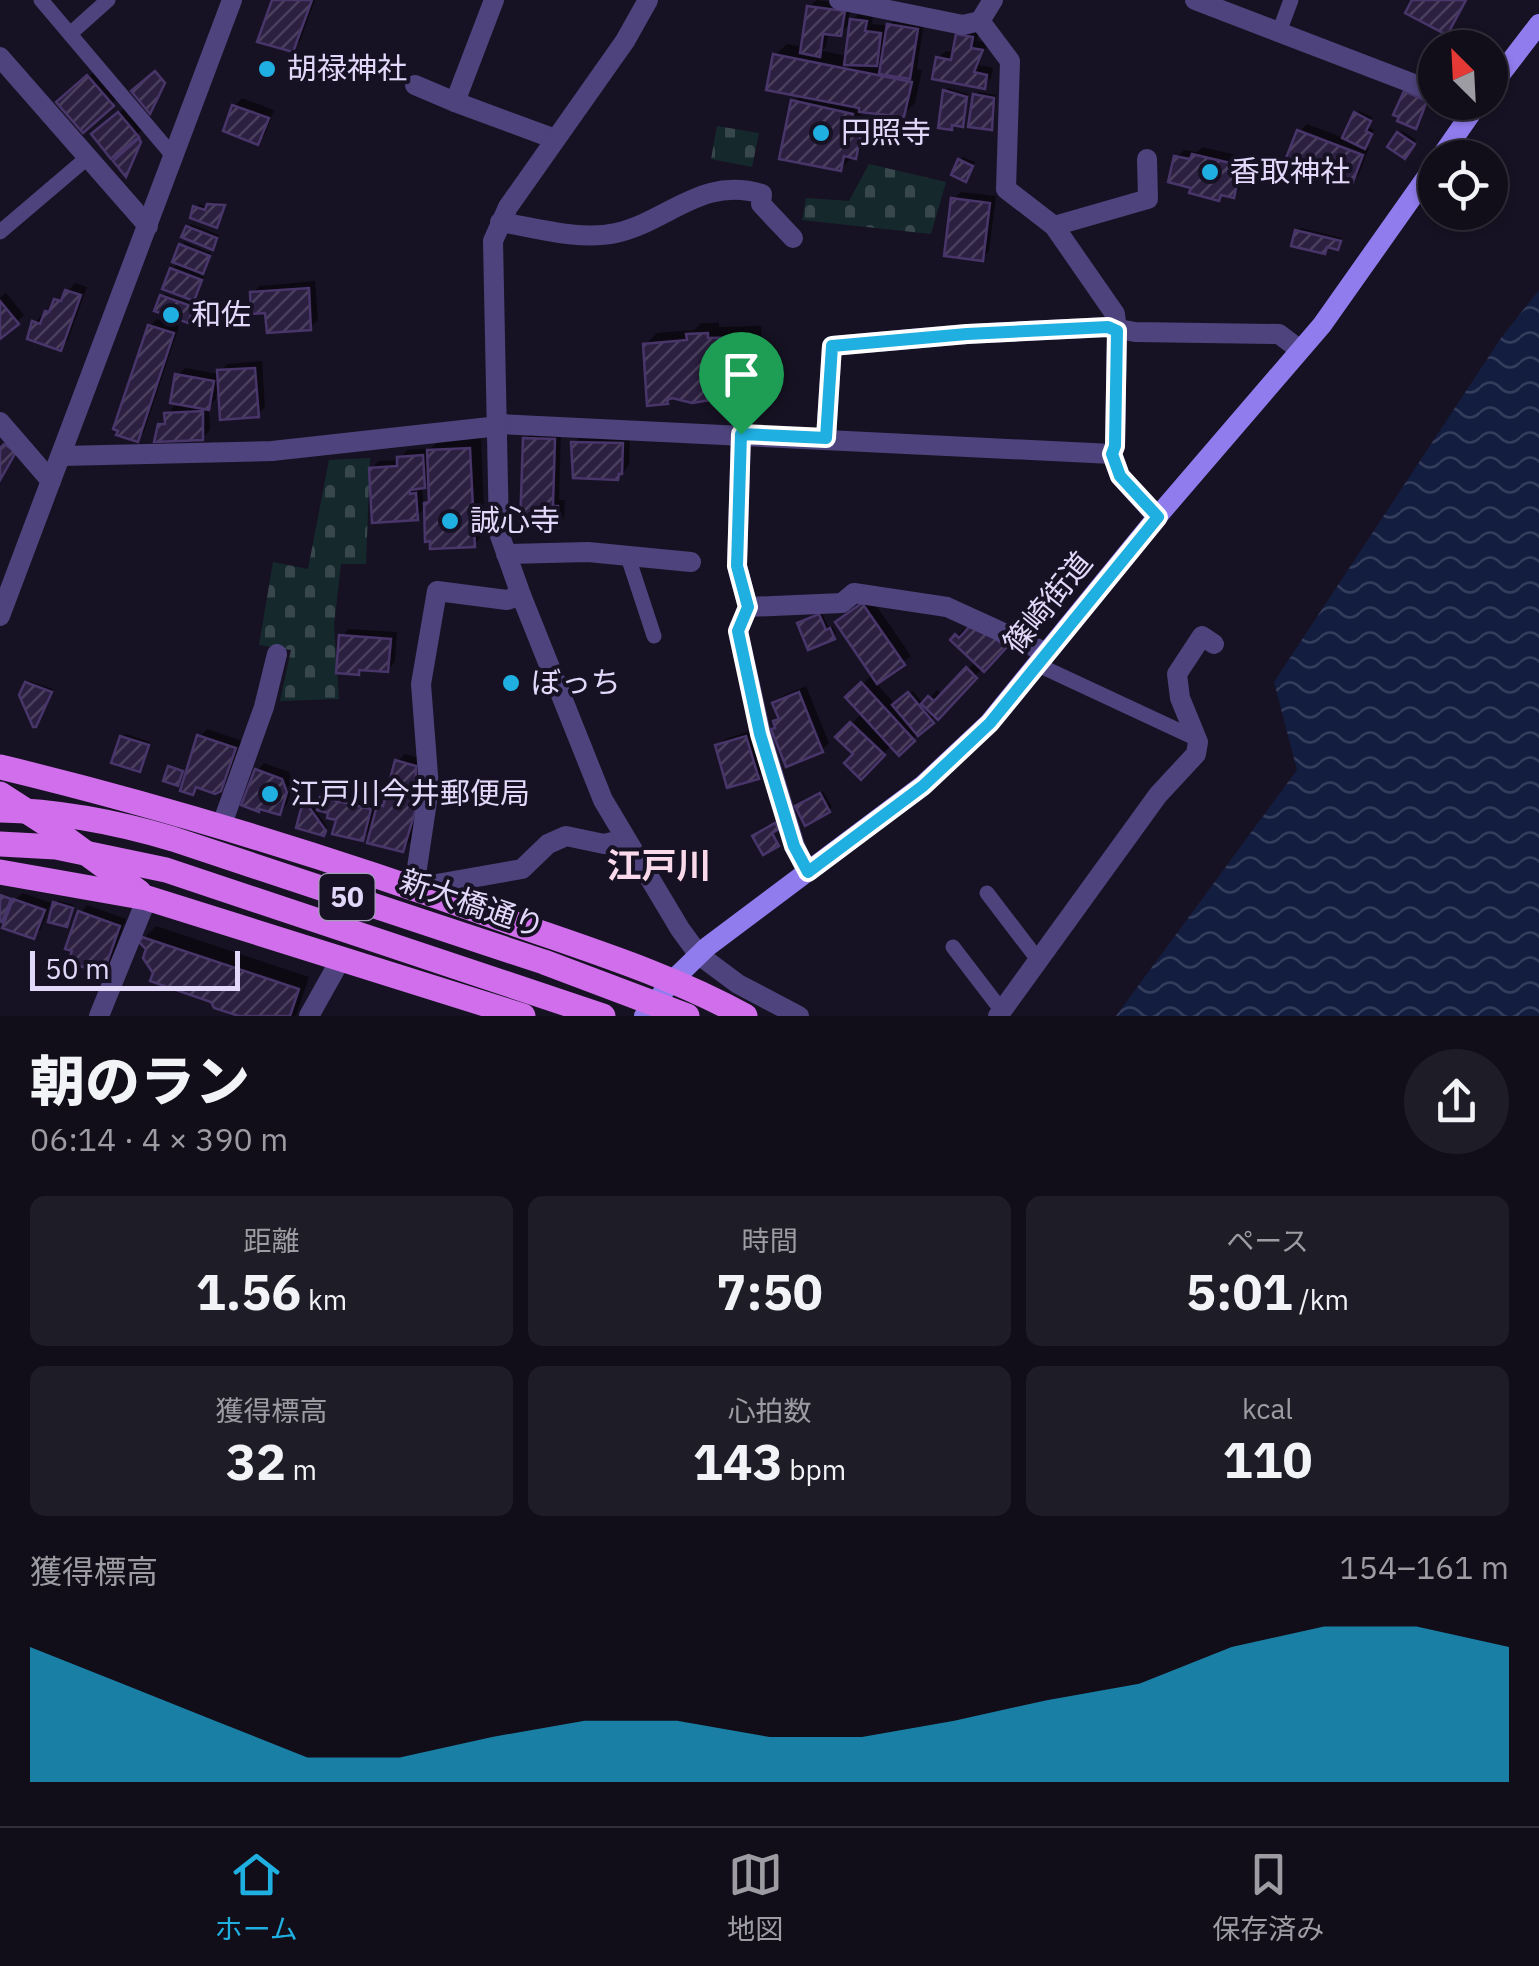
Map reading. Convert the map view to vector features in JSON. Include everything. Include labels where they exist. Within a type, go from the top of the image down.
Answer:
[{"type":"main road","points":[[1508,64],[1539,24]]},
{"type":"main road","name":"篠崎街道","points":[[644,1016],[672,980],[740,920],[923,786],[990,723],[1300,350],[1418,188]]},
{"type":"main road","name":"50","points":[[0,767],[222,827],[414,888],[672,980],[746,1016]]},
{"type":"main road","points":[[0,794],[147,898]]},
{"type":"main road","name":"新大橋通り","points":[[0,810],[77,816],[173,839],[544,962],[687,1016]]},
{"type":"main road","name":"50","points":[[0,844],[72,850],[166,870],[603,1016]]},
{"type":"main road","name":"50","points":[[0,872],[147,898],[523,1016]]},
{"type":"street","points":[[0,616],[232,0]]},
{"type":"street","points":[[455,102],[494,0]]},
{"type":"street","points":[[648,0],[625,41],[500,222],[493,240],[499,532],[603,800],[625,839],[699,955],[738,984],[798,1016]]},
{"type":"street","points":[[838,0],[963,26],[980,21],[993,0]]},
{"type":"street","points":[[1195,0],[1418,85]]},
{"type":"street","points":[[980,21],[1010,60],[1006,189],[1054,226],[1115,314],[1112,454],[1120,476],[1158,517]]},
{"type":"street","points":[[0,58],[148,226]]},
{"type":"street","points":[[416,86],[556,139]]},
{"type":"street","points":[[1054,226],[1148,200],[1147,159]]},
{"type":"street","points":[[500,222],[583,235],[617,233],[713,192],[743,188],[762,194],[762,204],[793,238]]},
{"type":"street","points":[[826,438],[832,346],[1108,327],[1117,331],[1279,334],[1300,350]]},
{"type":"street","points":[[0,422],[52,481]]},
{"type":"street","points":[[61,456],[288,450],[499,425],[1112,454]]},
{"type":"street","points":[[741,434],[737,566],[748,607],[738,631],[760,734],[794,846],[808,872]]},
{"type":"street","points":[[506,554],[588,552],[691,562]]},
{"type":"street","points":[[521,595],[507,600],[437,591],[422,684],[429,788],[414,888],[522,869],[548,844],[566,836],[604,844],[625,839]]},
{"type":"street","points":[[748,607],[842,603],[854,592],[947,607],[1041,658]]},
{"type":"street","points":[[1000,1014],[1158,795],[1196,754],[1197,739],[1180,698],[1177,674],[1202,636],[1214,644]]},
{"type":"street","points":[[222,827],[264,707],[277,654]]},
{"type":"street","points":[[99,1016],[147,898]]},
{"type":"street","points":[[309,1016],[342,957]]},
{"type":"lane","points":[[41,0],[174,157]]},
{"type":"lane","points":[[70,34],[108,0]]},
{"type":"lane","points":[[1280,32],[1291,0]]},
{"type":"lane","points":[[0,232],[87,158]]},
{"type":"lane","points":[[628,557],[654,636]]},
{"type":"lane","points":[[1041,658],[1197,739]]},
{"type":"lane","points":[[987,893],[1039,961]]},
{"type":"lane","points":[[953,947],[1000,1014]]},
{"type":"green space","points":[[717,126],[759,133],[752,167],[711,159]]},
{"type":"green space","points":[[869,164],[946,182],[931,234],[802,220],[806,198],[849,201]]},
{"type":"green space","points":[[370,458],[366,564],[341,564],[334,625],[339,699],[280,701],[291,650],[259,645],[273,562],[308,569],[329,460]]},
{"type":"water","points":[[1539,290],[1539,1016],[1116,1016],[1297,770],[1274,682],[1501,338]]},
{"type":"building","points":[[272,0],[312,0],[293,52],[257,42]]},
{"type":"building","points":[[1412,0],[1466,0],[1450,30],[1437,30],[1405,13]]},
{"type":"building","points":[[807,6],[845,11],[841,36],[823,34],[820,57],[800,53]]},
{"type":"building","points":[[850,19],[867,21],[865,31],[881,33],[877,66],[844,65]]},
{"type":"building","points":[[887,24],[918,29],[910,79],[879,74]]},
{"type":"building","points":[[956,34],[973,37],[971,48],[983,50],[974,72],[987,75],[985,89],[932,79],[936,57],[951,60]]},
{"type":"building","points":[[773,54],[912,82],[904,117],[859,112],[859,108],[766,90]]},
{"type":"building","points":[[155,71],[165,83],[150,114],[131,91]]},
{"type":"building","points":[[87,75],[114,106],[83,133],[56,102]]},
{"type":"building","points":[[943,90],[967,97],[963,127],[938,128]]},
{"type":"building","points":[[1404,91],[1418,97],[1416,129],[1397,121],[1399,117],[1393,115]]},
{"type":"building","points":[[973,94],[994,98],[992,130],[968,127]]},
{"type":"building","points":[[791,100],[853,114],[851,126],[862,129],[856,159],[844,156],[841,171],[779,159]]},
{"type":"building","points":[[232,105],[269,118],[258,145],[223,131]]},
{"type":"building","points":[[118,112],[139,137],[111,159],[91,134]]},
{"type":"building","points":[[1354,112],[1371,121],[1366,131],[1372,134],[1365,149],[1342,138]]},
{"type":"building","points":[[1297,130],[1363,155],[1352,184],[1286,158]]},
{"type":"building","points":[[1397,132],[1415,144],[1405,159],[1387,147]]},
{"type":"building","points":[[139,138],[141,142],[126,177],[113,161]]},
{"type":"building","points":[[1192,154],[1230,163],[1227,172],[1239,175],[1234,198],[1221,195],[1219,201],[1168,182],[1174,156],[1190,159]]},
{"type":"building","points":[[958,159],[973,166],[966,182],[951,175]]},
{"type":"building","points":[[951,198],[990,203],[983,261],[944,256]]},
{"type":"building","points":[[207,204],[225,205],[217,228],[190,218],[193,206],[205,210]]},
{"type":"building","points":[[186,226],[217,238],[213,250],[181,237]]},
{"type":"building","points":[[1295,230],[1341,241],[1338,250],[1327,247],[1325,254],[1291,246]]},
{"type":"building","points":[[179,244],[210,256],[203,274],[172,262]]},
{"type":"building","points":[[170,268],[202,280],[194,301],[162,289]]},
{"type":"building","points":[[309,288],[311,330],[267,333],[265,313],[251,314],[250,292]]},
{"type":"building","points":[[65,290],[81,295],[61,351],[27,339],[32,321],[40,324],[45,311],[49,312],[54,299],[61,301]]},
{"type":"building","points":[[160,295],[194,307],[188,323],[154,311]]},
{"type":"building","points":[[0,301],[19,324],[0,339]]},
{"type":"building","points":[[148,325],[174,333],[138,442],[116,435],[118,431],[113,429]]},
{"type":"building","points":[[708,333],[708,338],[750,337],[752,403],[731,404],[729,397],[692,403],[672,398],[667,400],[668,404],[647,406],[643,344],[687,340],[686,334]]},
{"type":"building","points":[[255,368],[259,417],[220,420],[217,370]]},
{"type":"building","points":[[175,374],[214,381],[209,410],[170,403]]},
{"type":"building","points":[[203,411],[203,440],[154,442],[158,424],[165,424],[164,413]]},
{"type":"building","points":[[523,438],[555,439],[553,506],[558,506],[558,527],[520,526]]},
{"type":"building","points":[[571,442],[623,443],[622,474],[618,480],[573,478]]},
{"type":"building","points":[[4,444],[16,452],[0,480],[0,448]]},
{"type":"building","points":[[470,448],[475,547],[430,549],[430,541],[425,542],[424,503],[429,502],[427,450]]},
{"type":"building","points":[[423,455],[425,488],[410,490],[410,494],[416,493],[418,520],[372,523],[369,468],[397,466],[397,457]]},
{"type":"building","points":[[862,603],[905,665],[877,684],[835,622]]},
{"type":"building","points":[[819,614],[835,639],[808,650],[797,623]]},
{"type":"building","points":[[972,624],[985,628],[1006,648],[984,672],[950,640],[955,634],[959,638]]},
{"type":"building","points":[[339,635],[391,639],[388,672],[336,673]]},
{"type":"building","points":[[966,667],[977,678],[938,720],[921,704],[928,696],[934,701]]},
{"type":"building","points":[[25,682],[52,692],[36,727],[19,695]]},
{"type":"building","points":[[861,682],[915,741],[899,756],[845,697]]},
{"type":"building","points":[[799,692],[823,752],[786,767],[771,729],[775,728],[773,721],[779,719],[772,703]]},
{"type":"building","points":[[908,692],[934,723],[918,736],[892,705]]},
{"type":"building","points":[[850,722],[885,755],[861,780],[844,763],[853,754],[835,737]]},
{"type":"building","points":[[197,735],[236,748],[221,791],[215,794],[196,787],[193,795],[180,791]]},
{"type":"building","points":[[120,736],[149,745],[140,772],[111,763]]},
{"type":"building","points":[[746,736],[759,779],[727,788],[715,745]]},
{"type":"building","points":[[395,760],[416,766],[415,812],[403,852],[367,843],[377,805],[383,806]]},
{"type":"building","points":[[168,766],[183,771],[178,786],[163,781]]},
{"type":"building","points":[[255,769],[282,779],[287,792],[280,815],[241,805]]},
{"type":"building","points":[[820,793],[830,812],[805,826],[795,806]]},
{"type":"building","points":[[320,797],[371,809],[363,841],[332,834],[336,820],[317,810]]},
{"type":"building","points":[[302,805],[309,807],[326,831],[324,836],[296,828]]},
{"type":"building","points":[[775,823],[779,829],[772,833],[779,846],[763,855],[752,836]]},
{"type":"building","points":[[0,895],[11,899],[2,922],[0,921]]},
{"type":"building","points":[[13,899],[45,910],[34,939],[2,928]]},
{"type":"building","points":[[53,902],[73,908],[67,927],[48,922]]},
{"type":"building","points":[[78,911],[120,926],[103,974],[68,962],[72,951],[65,949]]},
{"type":"building","points":[[142,937],[299,989],[290,1016],[239,1016],[150,981],[153,973],[143,958],[146,949],[139,942]]},
{"type":"place","name":"胡禄神社","points":[[267,69]]},
{"type":"place","name":"円照寺","points":[[821,133]]},
{"type":"place","name":"香取神社","points":[[1210,172]]},
{"type":"place","name":"和佐","points":[[171,315]]},
{"type":"place","name":"誠心寺","points":[[450,521]]},
{"type":"place","name":"ぼっち","points":[[511,683]]},
{"type":"place","name":"江戸川今井郵便局","points":[[270,794]]},
{"type":"district","name":"江戸川","points":[[659,866]]},
{"type":"route","points":[[1108,327],[1117,331],[1112,454],[1120,476],[1158,517],[990,723],[923,786],[808,872],[794,846],[760,734],[738,631],[748,607],[737,566],[741,434],[826,438],[832,346],[1108,327]]}]
